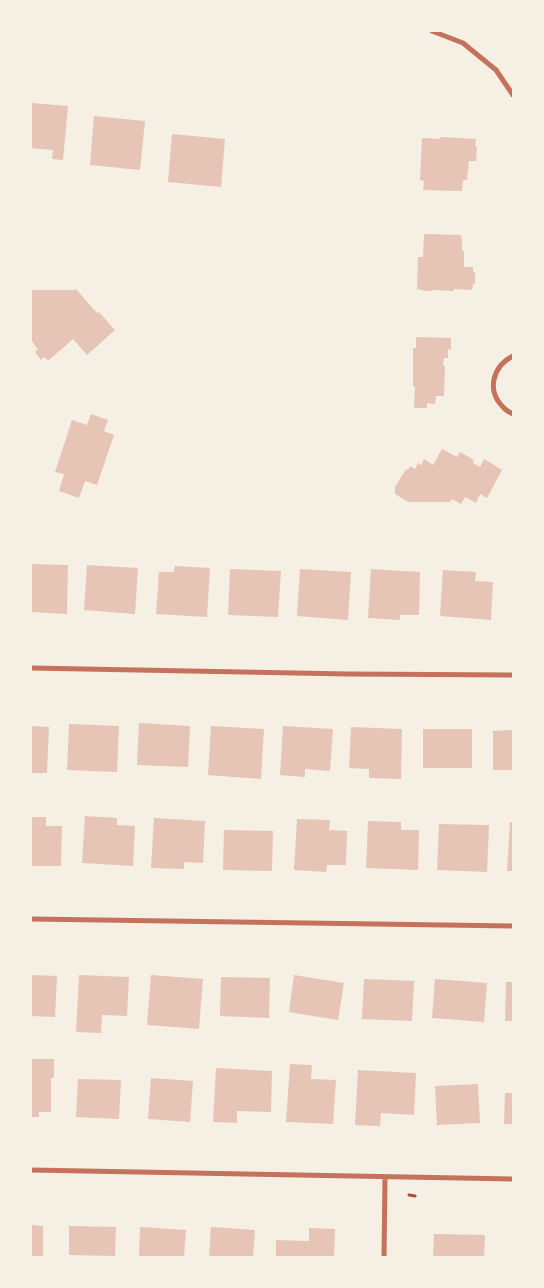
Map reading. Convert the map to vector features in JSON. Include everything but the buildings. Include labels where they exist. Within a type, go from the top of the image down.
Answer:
[{"type":"street","points":[[432,31],[463,43],[496,70],[513,95]]},
{"type":"street","points":[[513,356],[498,368],[494,378],[494,389],[497,399],[504,408],[513,414]]},
{"type":"street","points":[[31,668],[513,675]]},
{"type":"street","points":[[31,919],[513,926]]},
{"type":"street","points":[[31,1170],[513,1179]]},
{"type":"street","points":[[384,1257],[385,1177]]},
{"type":"path","points":[[410,1195],[415,1196]]}]
